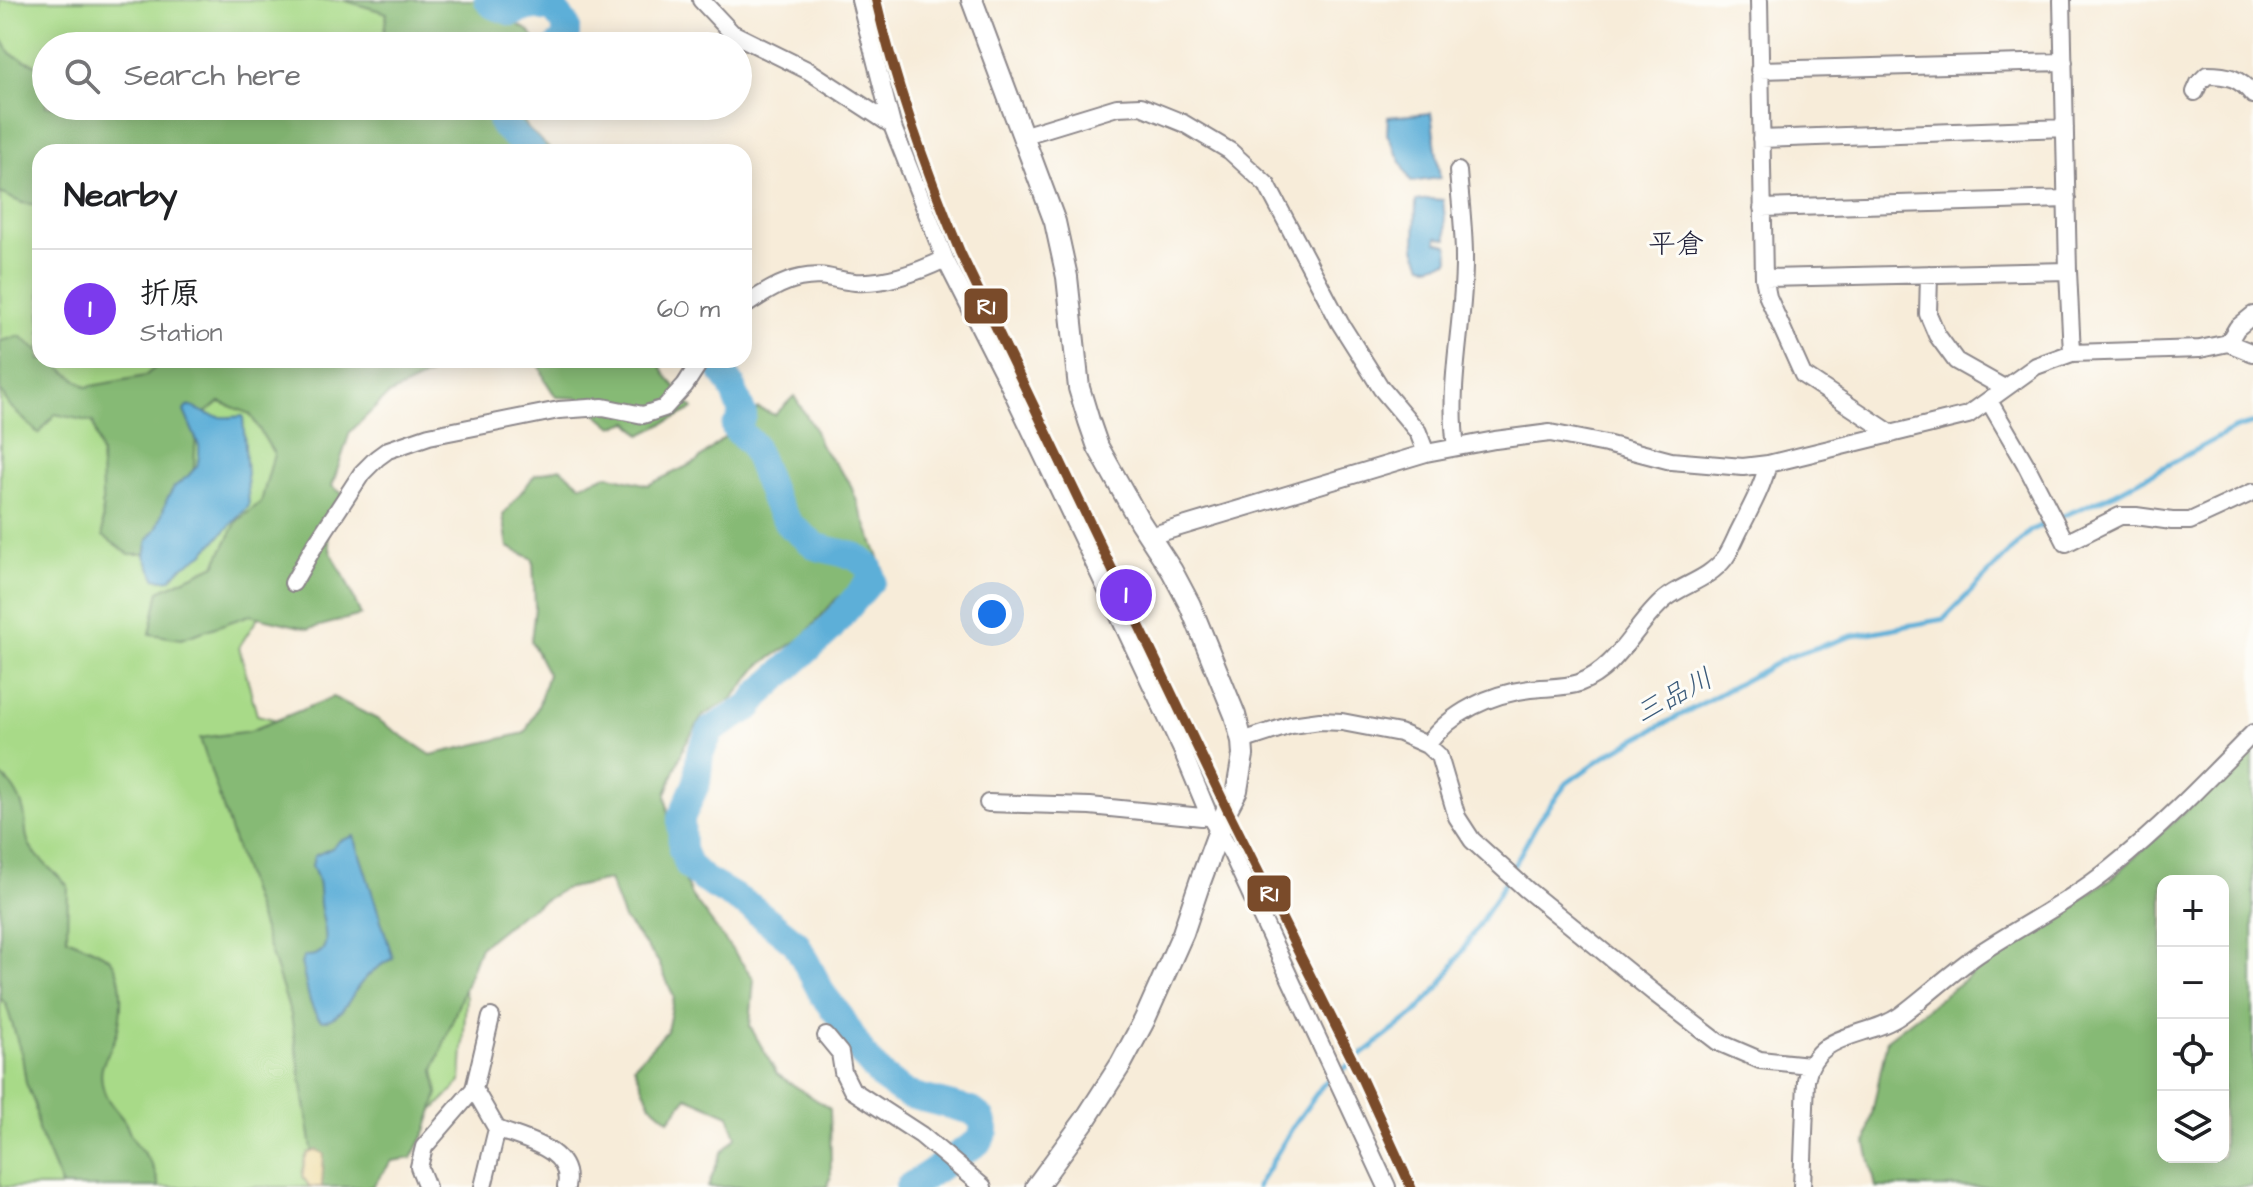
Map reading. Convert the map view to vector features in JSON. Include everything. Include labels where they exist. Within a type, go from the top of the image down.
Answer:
[{"type":"street","points":[[701,0],[731,32]]},
{"type":"street","points":[[860,0],[892,125],[945,259],[1080,532],[1214,824],[1232,854],[1387,1187]]},
{"type":"street","points":[[972,0],[1055,222],[1067,277],[1079,388],[1098,447],[1172,571],[1195,617],[1228,696],[1242,741],[1243,755],[1237,790],[1214,824],[1183,933],[1144,1021],[1085,1120],[1036,1187]]},
{"type":"street","points":[[1759,0],[1764,278],[1768,297],[1803,375],[1892,434]]},
{"type":"street","points":[[2062,0],[2072,353]]},
{"type":"street","points":[[752,43],[809,71],[892,125]]},
{"type":"street","points":[[1759,70],[2064,62]]},
{"type":"street","points":[[2195,92],[2207,75],[2220,75],[2241,81],[2253,95]]},
{"type":"street","points":[[1022,136],[1117,107],[1141,106],[1183,123],[1230,151],[1267,185],[1340,323],[1381,388],[1418,432],[1426,453]]},
{"type":"street","points":[[1761,139],[2065,128]]},
{"type":"street","points":[[1456,447],[1453,428],[1455,356],[1464,257],[1458,171]]},
{"type":"street","points":[[1762,208],[2067,199]]},
{"type":"street","points":[[752,301],[796,279],[822,275],[855,282],[886,280],[923,270],[945,259]]},
{"type":"street","points":[[1764,278],[2068,271]]},
{"type":"street","points":[[1929,274],[1928,314],[1937,335],[1956,361],[2004,388]]},
{"type":"street","points":[[2228,343],[2237,328],[2253,315]]},
{"type":"street","points":[[1150,536],[1426,453],[1456,447],[1550,433],[1671,461],[1743,467],[1768,464],[1968,415],[2036,366],[2072,353],[2200,349],[2228,343],[2253,353]]},
{"type":"street","points":[[293,583],[362,473],[388,450],[429,436],[559,410],[603,407],[643,415],[664,408],[696,368]]},
{"type":"street","points":[[1989,401],[2066,543],[2120,516],[2190,521],[2253,492]]},
{"type":"street","points":[[1427,745],[1439,728],[1464,710],[1490,698],[1521,690],[1579,683],[1612,663],[1648,616],[1667,597],[1700,580],[1725,558],[1763,483],[1768,464]]},
{"type":"street","points":[[1242,741],[1291,725],[1320,721],[1400,733],[1427,745],[1439,756],[1457,817],[1472,840],[1526,889],[1718,1042],[1760,1060],[1809,1065]]},
{"type":"street","points":[[1802,1187],[1806,1080],[1809,1065],[1819,1053],[1835,1041],[1894,1020],[1980,953],[2111,869],[2181,806],[2253,733]]},
{"type":"street","points":[[988,803],[1090,806],[1202,817],[1214,824]]},
{"type":"street","points":[[427,1187],[419,1167],[424,1147],[474,1089],[491,1017]]},
{"type":"street","points":[[826,1036],[840,1053],[843,1072],[852,1090],[921,1135],[983,1187]]},
{"type":"street","points":[[474,1089],[497,1129],[552,1151],[562,1159],[568,1177],[566,1187]]},
{"type":"street","points":[[483,1187],[497,1129]]},
{"type":"green space","points":[[0,0],[381,0],[398,32],[32,32],[32,120],[44,120],[41,144],[32,144],[32,368],[393,368],[317,412],[312,534],[239,647],[257,715],[348,737],[401,787],[466,997],[461,1082],[369,1176],[371,1187],[0,1187]]},
{"type":"green space","points":[[343,0],[474,0],[530,32],[384,32],[387,13]]},
{"type":"green space","points":[[0,36],[11,54],[32,63],[32,120],[523,120],[544,144],[32,144],[32,204],[0,193]]},
{"type":"green space","points":[[20,336],[32,346],[32,368],[61,368],[86,387],[145,376],[154,368],[447,368],[388,395],[350,432],[332,486],[344,495],[324,522],[331,553],[361,615],[309,629],[250,615],[181,639],[150,634],[159,591],[215,565],[237,521],[261,502],[274,454],[250,414],[220,402],[197,419],[192,498],[154,554],[129,554],[103,536],[101,455],[93,422],[55,414],[39,434],[9,405],[0,390],[0,341]]},
{"type":"green space","points":[[541,368],[662,368],[693,409],[641,435],[629,422],[613,427],[578,398],[556,397]]},
{"type":"green space","points":[[794,396],[814,428],[820,445],[849,481],[883,568],[836,599],[803,637],[760,665],[732,699],[703,716],[685,744],[666,794],[671,845],[691,895],[754,979],[750,1026],[777,1074],[830,1109],[831,1178],[827,1187],[708,1187],[721,1153],[736,1137],[729,1115],[687,1097],[669,1120],[651,1105],[634,1066],[667,1031],[674,997],[658,961],[624,919],[609,880],[564,889],[520,915],[480,947],[434,1070],[438,1094],[426,1131],[412,1158],[392,1161],[372,1187],[318,1187],[291,1015],[200,738],[250,731],[333,697],[377,719],[431,755],[525,733],[538,707],[548,674],[531,641],[535,607],[533,559],[508,547],[503,515],[535,475],[560,468],[581,485],[607,475],[648,485],[696,462],[758,408],[775,415]]},
{"type":"green space","points":[[2253,749],[2253,1187],[1876,1187],[1866,1144],[1887,1039],[1983,965],[2112,878]]},
{"type":"green space","points":[[0,775],[14,788],[20,800],[32,849],[68,886],[67,938],[103,954],[111,960],[119,976],[120,1016],[117,1033],[102,1067],[102,1082],[108,1100],[152,1165],[159,1187],[62,1187],[38,1130],[22,1056],[6,1004],[0,998]]},
{"type":"sand","points":[[317,1150],[324,1154],[322,1187],[310,1187],[302,1176],[305,1158],[308,1153]]},
{"type":"water","points":[[1431,113],[1440,178],[1411,182],[1387,134],[1388,117]]},
{"type":"water","points":[[1443,200],[1447,239],[1437,237],[1436,242],[1448,245],[1449,261],[1429,266],[1422,265],[1415,248],[1416,201]]},
{"type":"water","points":[[187,406],[216,417],[243,416],[249,506],[203,554],[181,568],[171,579],[162,580],[155,578],[145,556],[148,539],[157,528],[167,499],[174,487],[197,466],[199,446],[184,411]]},
{"type":"water","points":[[354,836],[393,958],[365,978],[336,1016],[322,1021],[311,1003],[301,963],[305,956],[322,951],[326,938],[319,885],[312,866],[314,856]]},
{"type":"waterway","points":[[488,0],[512,12],[533,6],[554,10],[566,25],[566,32]]},
{"type":"waterway","points":[[501,120],[523,144]]},
{"type":"waterway","points":[[720,368],[731,384],[743,415],[735,428],[753,445],[775,502],[790,525],[817,547],[855,556],[869,567],[872,579],[829,630],[758,695],[751,706],[711,730],[700,753],[697,782],[681,818],[682,850],[689,866],[703,879],[751,907],[796,943],[823,995],[863,1055],[882,1077],[906,1094],[972,1111],[981,1118],[985,1130],[978,1142],[909,1187]]},
{"type":"waterway","name":"三品川","points":[[1257,1187],[1294,1125],[1322,1086],[1414,1014],[1440,986],[1497,896],[1539,820],[1567,783],[1608,754],[1788,657],[1852,636],[1944,619],[2031,530],[2116,493],[2234,429],[2253,423]]},
{"type":"transit line","name":"R1","points":[[876,0],[913,128],[960,252],[1227,809],[1359,1073],[1411,1187]]},
{"type":"place","name":"折原","points":[[1126,595]]},
{"type":"district","name":"平倉","points":[[1676,244]]}]
